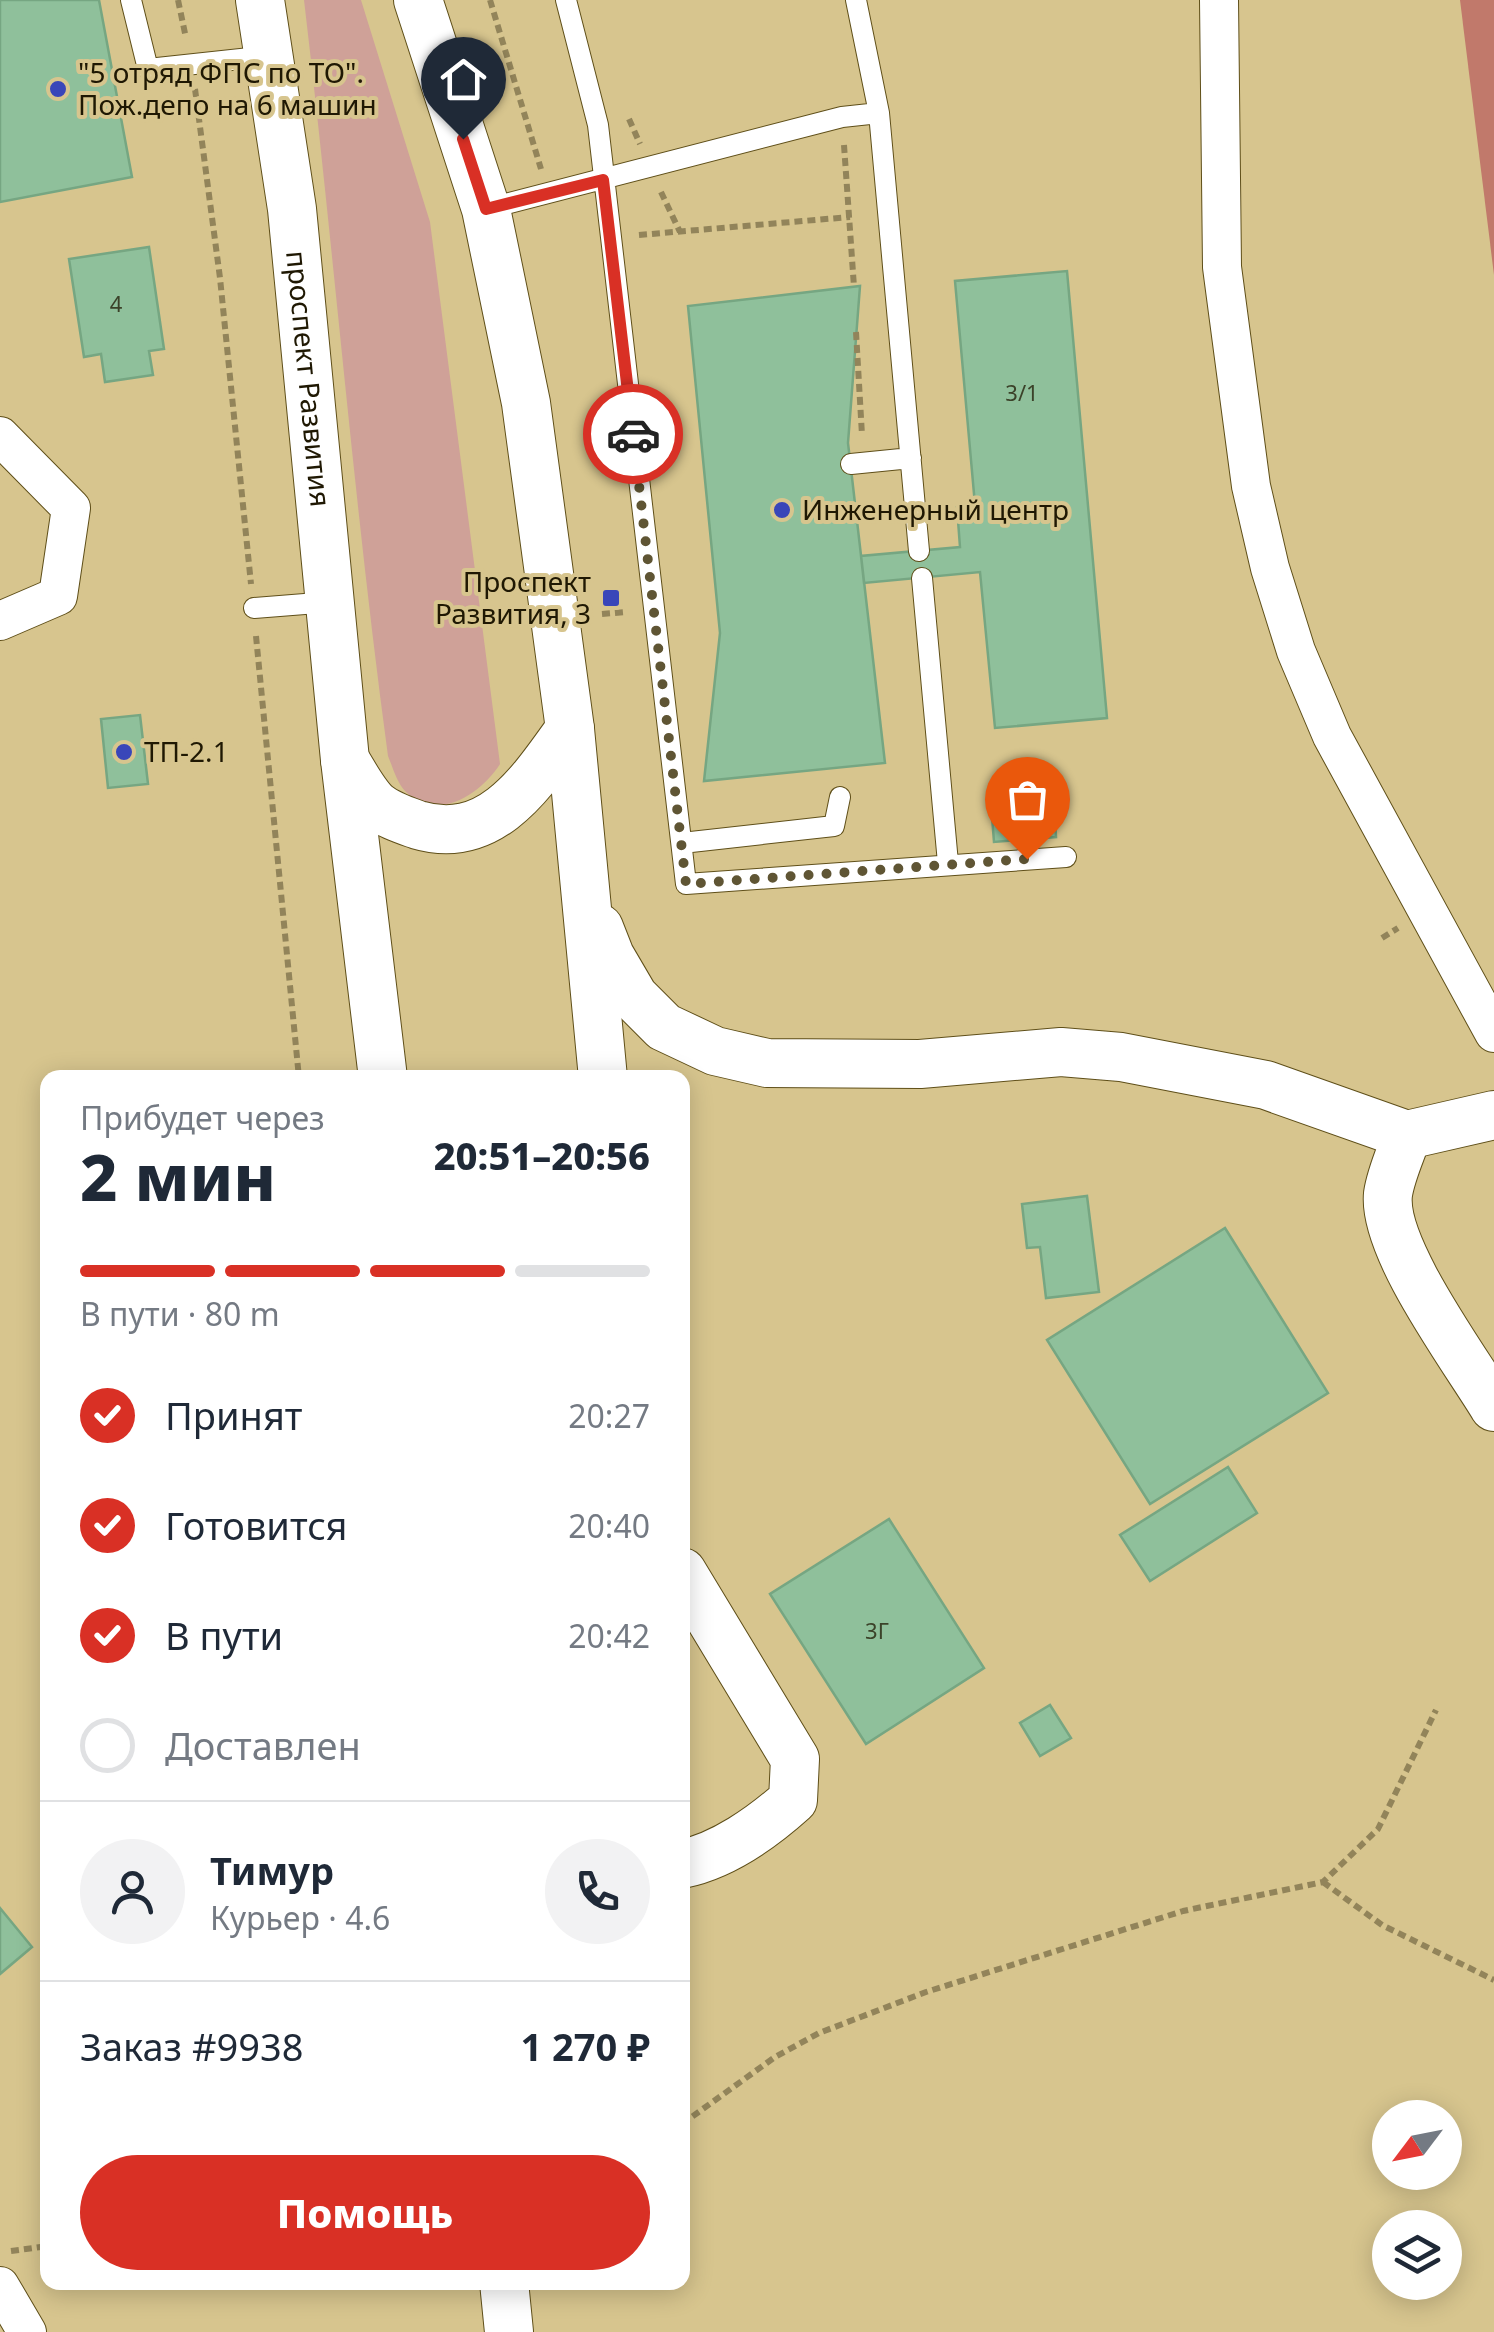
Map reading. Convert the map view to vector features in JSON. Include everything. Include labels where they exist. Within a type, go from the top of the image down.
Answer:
[{"type":"street","name":"проспект Развития","points":[[260,0],[292,209],[345,760],[382,1070]]},
{"type":"street","points":[[418,0],[486,209],[526,404],[570,729],[602,1070]]},
{"type":"street","points":[[1219,0],[1222,267],[1251,486],[1270,568],[1296,651],[1332,736],[1494,1034]]},
{"type":"street","points":[[0,436],[71,508],[58,596],[0,620]]},
{"type":"street","name":"проспект Развития","points":[[345,760],[374,804],[400,819],[426,827],[460,830],[486,820],[515,801],[570,729]]},
{"type":"street","points":[[585,892],[610,956],[634,997],[664,1027],[715,1051],[767,1063],[823,1066],[920,1064],[1061,1052],[1120,1057],[1266,1084],[1407,1134],[1494,1115]]},
{"type":"street","points":[[1407,1134],[1388,1195],[1392,1230],[1409,1269],[1494,1408]]},
{"type":"street","points":[[690,1585],[795,1760],[793,1800],[768,1823],[690,1861]]},
{"type":"street","points":[[0,2286],[27,2332]]},
{"type":"street","points":[[505,2290],[509,2332]]},
{"type":"lane","points":[[131,0],[148,69],[269,56]]},
{"type":"lane","points":[[566,0],[598,125],[686,884],[1066,857]]},
{"type":"lane","points":[[856,0],[879,113],[919,551]]},
{"type":"lane","points":[[486,209],[842,117],[879,113]]},
{"type":"lane","points":[[850,464],[911,458]]},
{"type":"lane","points":[[922,578],[948,863]]},
{"type":"lane","points":[[254,608],[330,602]]},
{"type":"lane","points":[[682,843],[834,826],[840,797]]},
{"type":"path","points":[[178,0],[192,64],[220,278],[298,1070]]},
{"type":"path","points":[[490,0],[548,195]]},
{"type":"path","points":[[638,235],[850,217]]},
{"type":"path","points":[[690,2118],[819,2033],[908,1999],[1183,1912],[1323,1882],[1378,1830],[1436,1710]]},
{"type":"path","points":[[1323,1882],[1382,1925],[1494,1980]]},
{"type":"path","points":[[0,2252],[40,2247]]},
{"type":"shaded area","points":[[304,0],[361,0],[430,222],[500,764],[470,794],[444,805],[418,801],[406,792],[388,756]]},
{"type":"shaded area","points":[[1460,0],[1494,0],[1494,275]]},
{"type":"building","name":"\"5 отряд ФПС по ТО\". Пож.депо на 6 машин","points":[[0,0],[99,0],[132,177],[0,202]]},
{"type":"building","points":[[149,247],[164,349],[149,351],[153,375],[105,382],[101,354],[84,357],[69,259]]},
{"type":"building","points":[[1067,271],[1107,718],[995,728],[980,572],[864,583],[861,556],[960,547],[957,507],[975,505],[955,281]]},
{"type":"building","name":"Инженерный центр","points":[[860,286],[848,443],[885,763],[704,781],[720,633],[688,306]]},
{"type":"building","name":"ТП-2.1","points":[[140,715],[148,784],[108,788],[101,719]]},
{"type":"building","points":[[1054,799],[1056,837],[994,842],[991,804]]},
{"type":"building","points":[[1087,1196],[1099,1292],[1046,1298],[1040,1247],[1027,1248],[1022,1204]]},
{"type":"building","points":[[1225,1228],[1328,1393],[1150,1504],[1047,1340]]},
{"type":"building","points":[[1228,1467],[1257,1513],[1150,1581],[1120,1535]]},
{"type":"building","points":[[889,1519],[984,1668],[866,1744],[770,1594]]},
{"type":"building","points":[[1050,1705],[1071,1738],[1040,1756],[1020,1723]]},
{"type":"building","points":[[0,1908],[32,1947],[0,1974]]},
{"type":"way so far","points":[[633,434],[686,884],[1027,859]]},
{"type":"place","name":"\"5 отряд ФПС по ТО\". Пож.депо на 6 машин","points":[[58,89]]},
{"type":"place","name":"Инженерный центр","points":[[782,510]]},
{"type":"place","name":"Проспект Развития, 3","points":[[611,598]]},
{"type":"place","name":"ТП-2.1","points":[[124,752]]},
{"type":"route","points":[[463,139],[486,209],[603,180],[633,434]]}]
